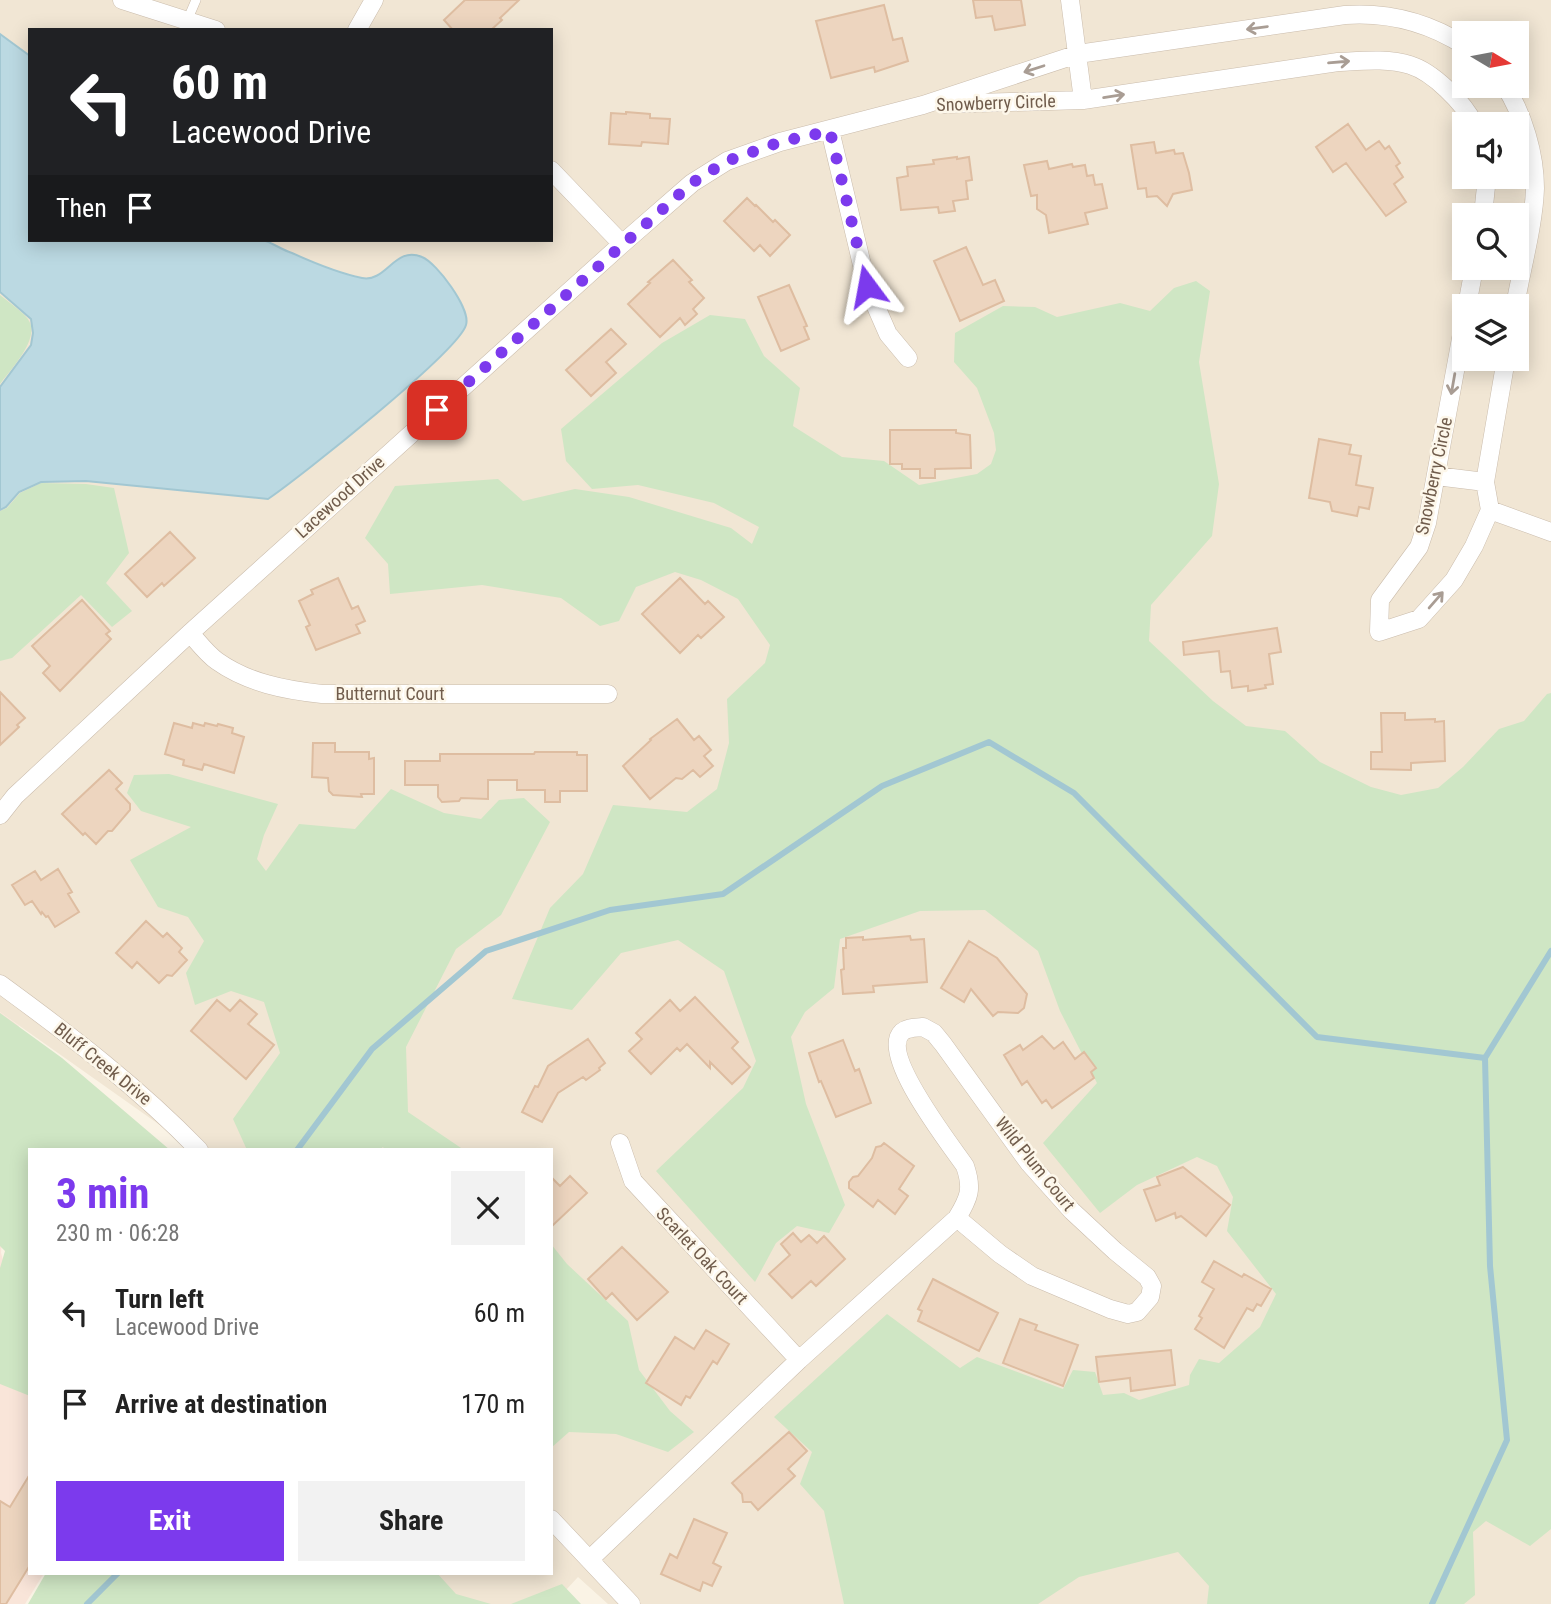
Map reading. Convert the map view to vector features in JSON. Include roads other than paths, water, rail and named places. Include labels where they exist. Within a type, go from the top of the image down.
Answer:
[{"type":"street","points":[[122,0],[210,28]]},
{"type":"street","points":[[358,28],[374,0]]},
{"type":"street","points":[[1070,0],[1083,100]]},
{"type":"street","name":"Snowberry Circle","points":[[923,105],[1077,54],[1345,15],[1372,13],[1413,21],[1452,38]]},
{"type":"street","name":"Snowberry Circle","points":[[923,105],[1083,100],[1338,62],[1373,60],[1411,65],[1438,82],[1468,112]]},
{"type":"street","points":[[1513,98],[1528,138],[1535,187],[1517,294]]},
{"type":"street","name":"Lacewood Drive","points":[[0,814],[15,796],[190,633],[692,183],[727,161],[780,142],[923,105]]},
{"type":"street","points":[[830,131],[867,286],[888,334],[908,358]]},
{"type":"street","points":[[553,172],[622,244]]},
{"type":"street","name":"Snowberry Circle","points":[[1455,371],[1427,523],[1419,547],[1380,600],[1379,632],[1419,619],[1454,580],[1475,545],[1490,510]]},
{"type":"street","points":[[1504,371],[1485,482],[1490,510],[1551,532]]},
{"type":"street","points":[[1436,475],[1485,482]]},
{"type":"street","name":"Butternut Court","points":[[190,633],[216,660],[246,676],[280,689],[322,694],[608,694]]},
{"type":"street","name":"Bluff Creek Drive","points":[[0,984],[80,1044],[171,1121],[198,1148]]},
{"type":"street","name":"Wild Plum Court","points":[[590,1559],[799,1360],[957,1218],[969,1197],[969,1178],[965,1166],[906,1077],[898,1058],[896,1045],[901,1033],[911,1028],[923,1027],[934,1033],[1029,1163],[1072,1211],[1147,1277],[1152,1286],[1150,1297],[1137,1312],[1128,1314],[1097,1304],[1032,1276],[1000,1254],[957,1218]]},
{"type":"street","name":"Scarlet Oak Court","points":[[620,1143],[633,1181],[799,1360]]},
{"type":"street","points":[[553,1521],[631,1604]]},
{"type":"lane","points":[[187,21],[196,0]]},
{"type":"water","points":[[0,34],[28,55],[28,242],[269,242],[326,267],[362,278],[378,275],[397,260],[413,255],[428,261],[444,277],[463,308],[466,325],[436,361],[408,386],[342,442],[268,499],[86,481],[41,482],[19,492],[0,510],[0,387],[31,345],[33,333],[31,319],[0,292]]},
{"type":"waterway","points":[[298,1148],[372,1049],[486,951],[610,910],[723,894],[882,786],[989,742],[1074,793],[1317,1037],[1485,1058],[1551,951]]},
{"type":"waterway","points":[[1432,1604],[1507,1440],[1490,1266],[1485,1058]]},
{"type":"waterway","points":[[87,1604],[116,1575]]}]
